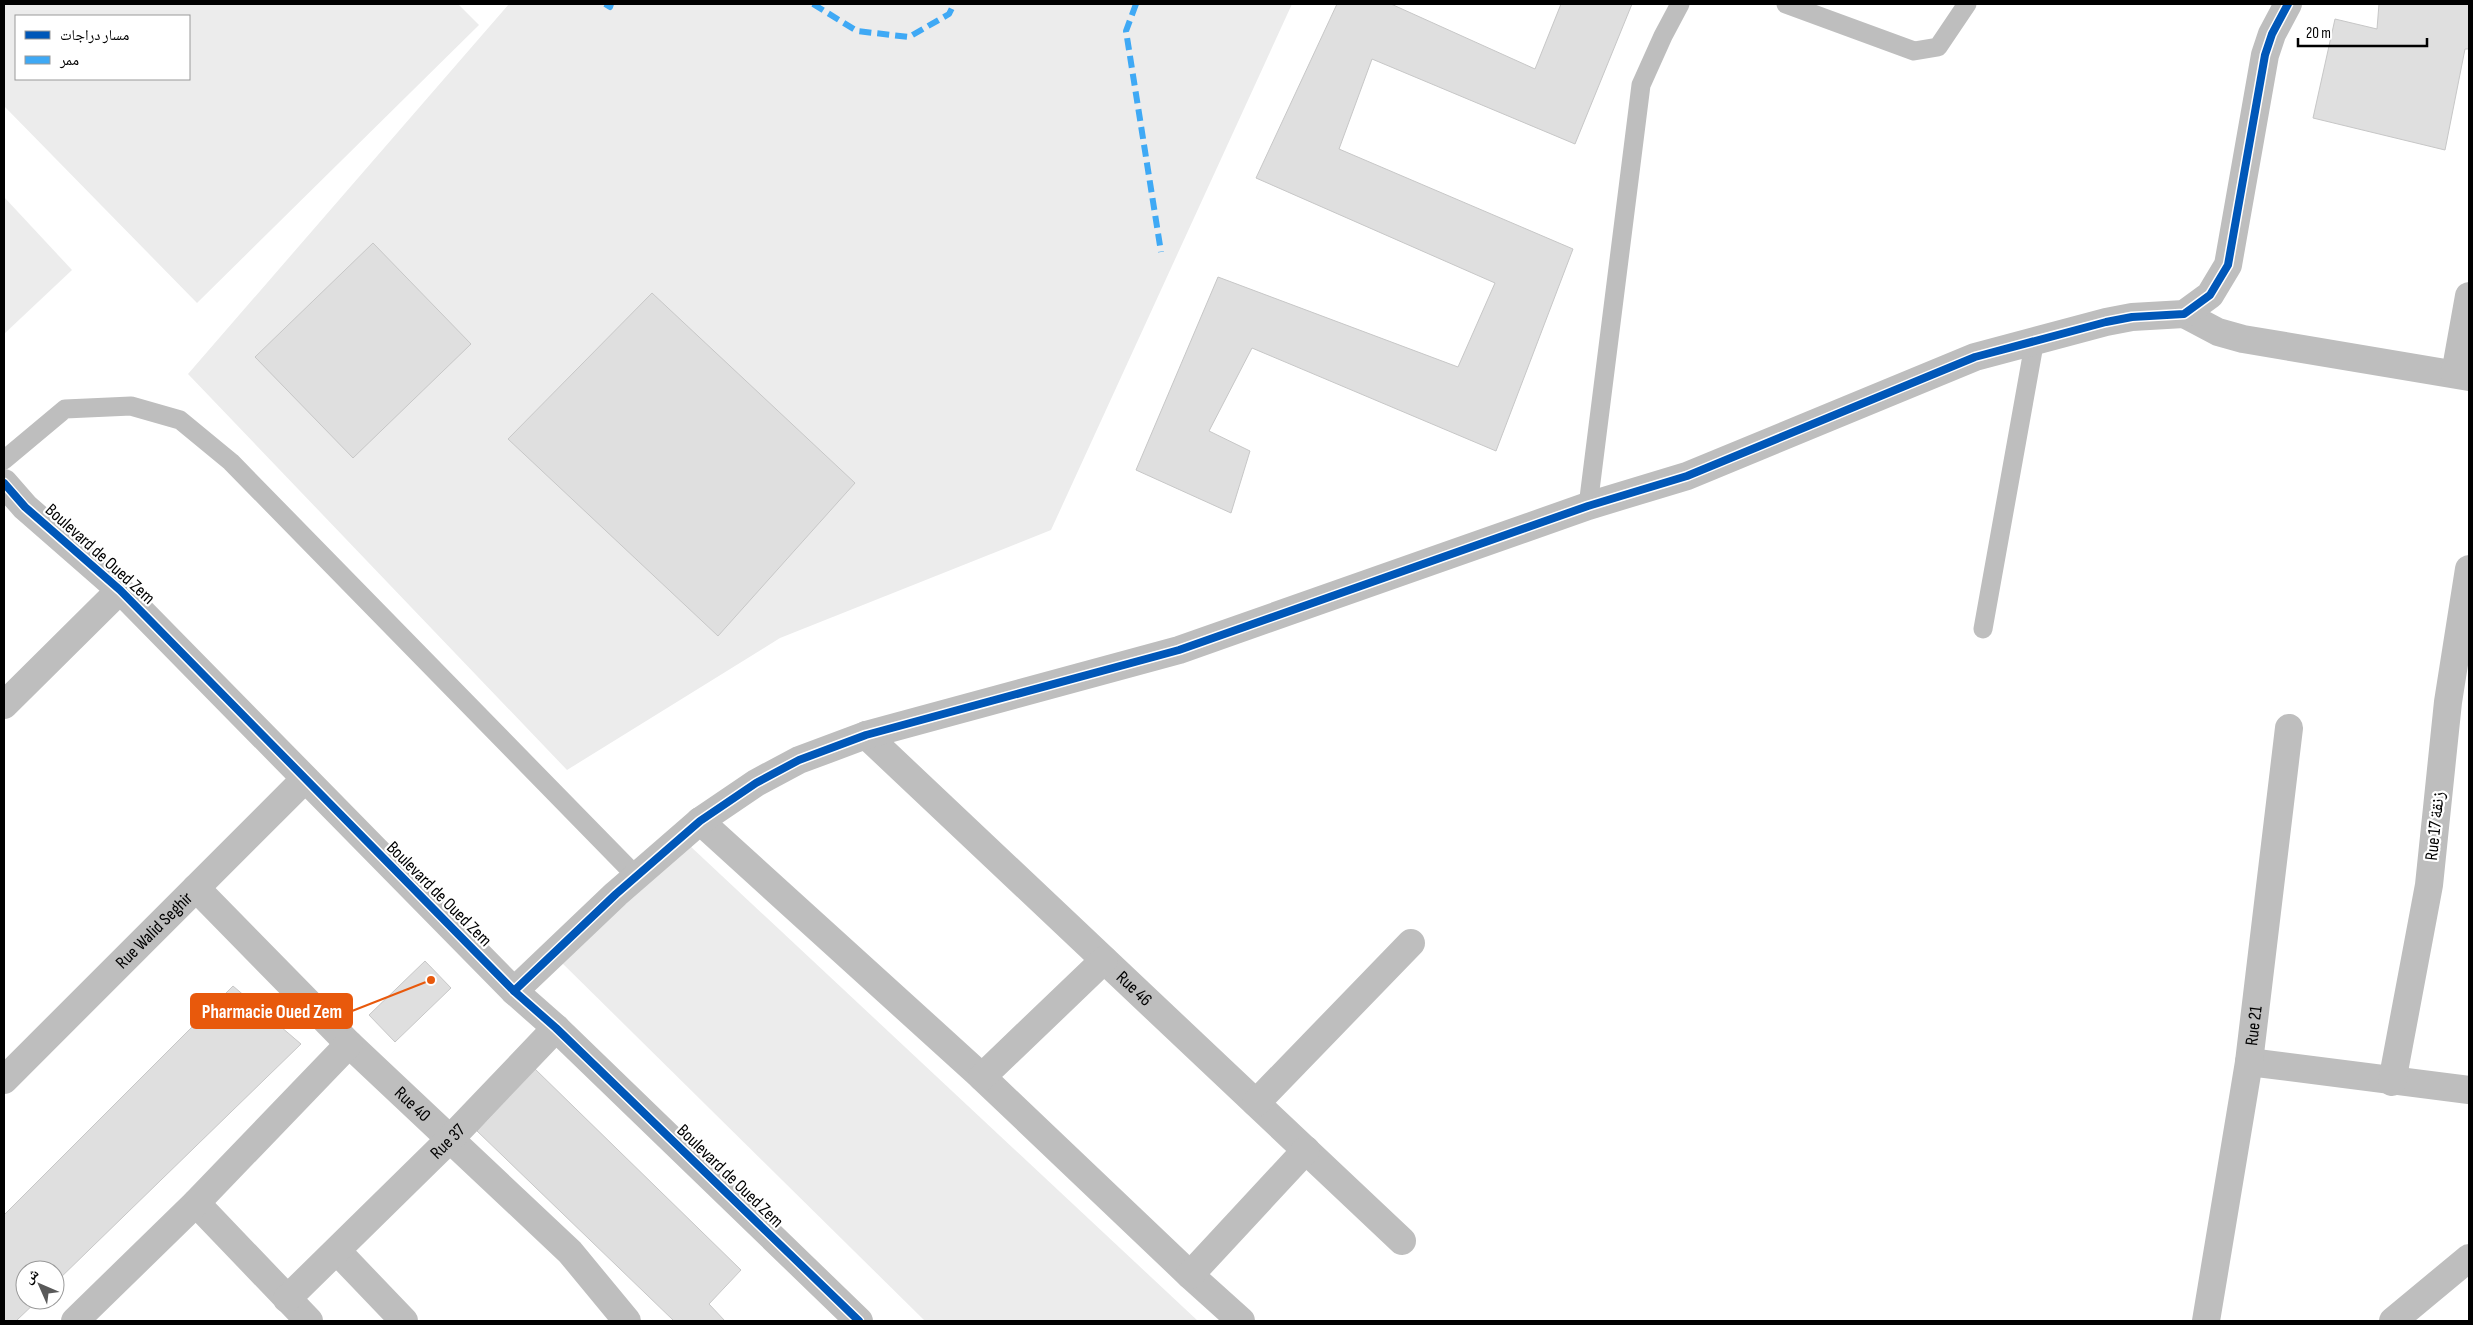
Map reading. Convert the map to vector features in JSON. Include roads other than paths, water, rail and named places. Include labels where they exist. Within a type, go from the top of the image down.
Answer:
[{"type":"street","points":[[2184,314],[2210,295],[2228,265],[2265,55],[2272,34],[2288,4]]},
{"type":"street","points":[[514,991],[700,821],[756,783],[799,760],[866,735],[1179,650],[1588,506],[1687,476],[1975,357],[2035,339],[2132,317],[2184,314],[2218,332],[2243,339],[2462,375],[2469,296]]},
{"type":"street","name":"Boulevard de Oued Zem","points":[[4,483],[14,509],[120,590],[514,991],[556,1028],[859,1321]]},
{"type":"street","name":"Rue 17 زنقة","points":[[2392,1082],[2429,884],[2448,702],[2469,569]]},
{"type":"street","points":[[4,705],[120,590]]},
{"type":"street","name":"Rue 21","points":[[2206,1321],[2249,1062],[2288,728]]},
{"type":"street","name":"Rue 46","points":[[866,735],[1402,1241]]},
{"type":"street","name":"Rue Walid Seghir","points":[[4,1080],[305,779]]},
{"type":"street","points":[[700,821],[982,1078],[1241,1321]]},
{"type":"street","name":"Rue 40","points":[[196,888],[349,1044],[570,1252],[627,1321]]},
{"type":"street","points":[[1256,1103],[1411,943]]},
{"type":"street","points":[[982,1078],[1104,960]]},
{"type":"street","name":"Rue 37","points":[[287,1299],[451,1138],[556,1028]]},
{"type":"street","points":[[75,1321],[196,1203],[349,1044]]},
{"type":"street","points":[[2249,1062],[2392,1082],[2469,1090]]},
{"type":"street","points":[[1190,1275],[1306,1150]]},
{"type":"street","points":[[196,1203],[309,1321]]},
{"type":"street","points":[[337,1251],[404,1321]]},
{"type":"street","points":[[2393,1321],[2469,1258]]},
{"type":"lane","points":[[1588,506],[1641,85],[1680,4]]},
{"type":"lane","points":[[1786,4],[1914,51],[1938,47],[1967,4]]},
{"type":"lane","points":[[1984,629],[2035,339]]},
{"type":"lane","points":[[4,460],[65,409],[131,406],[180,420],[232,462],[637,877]]},
{"type":"place","name":"Pharmacie Oued Zem","points":[[431,980]]}]
